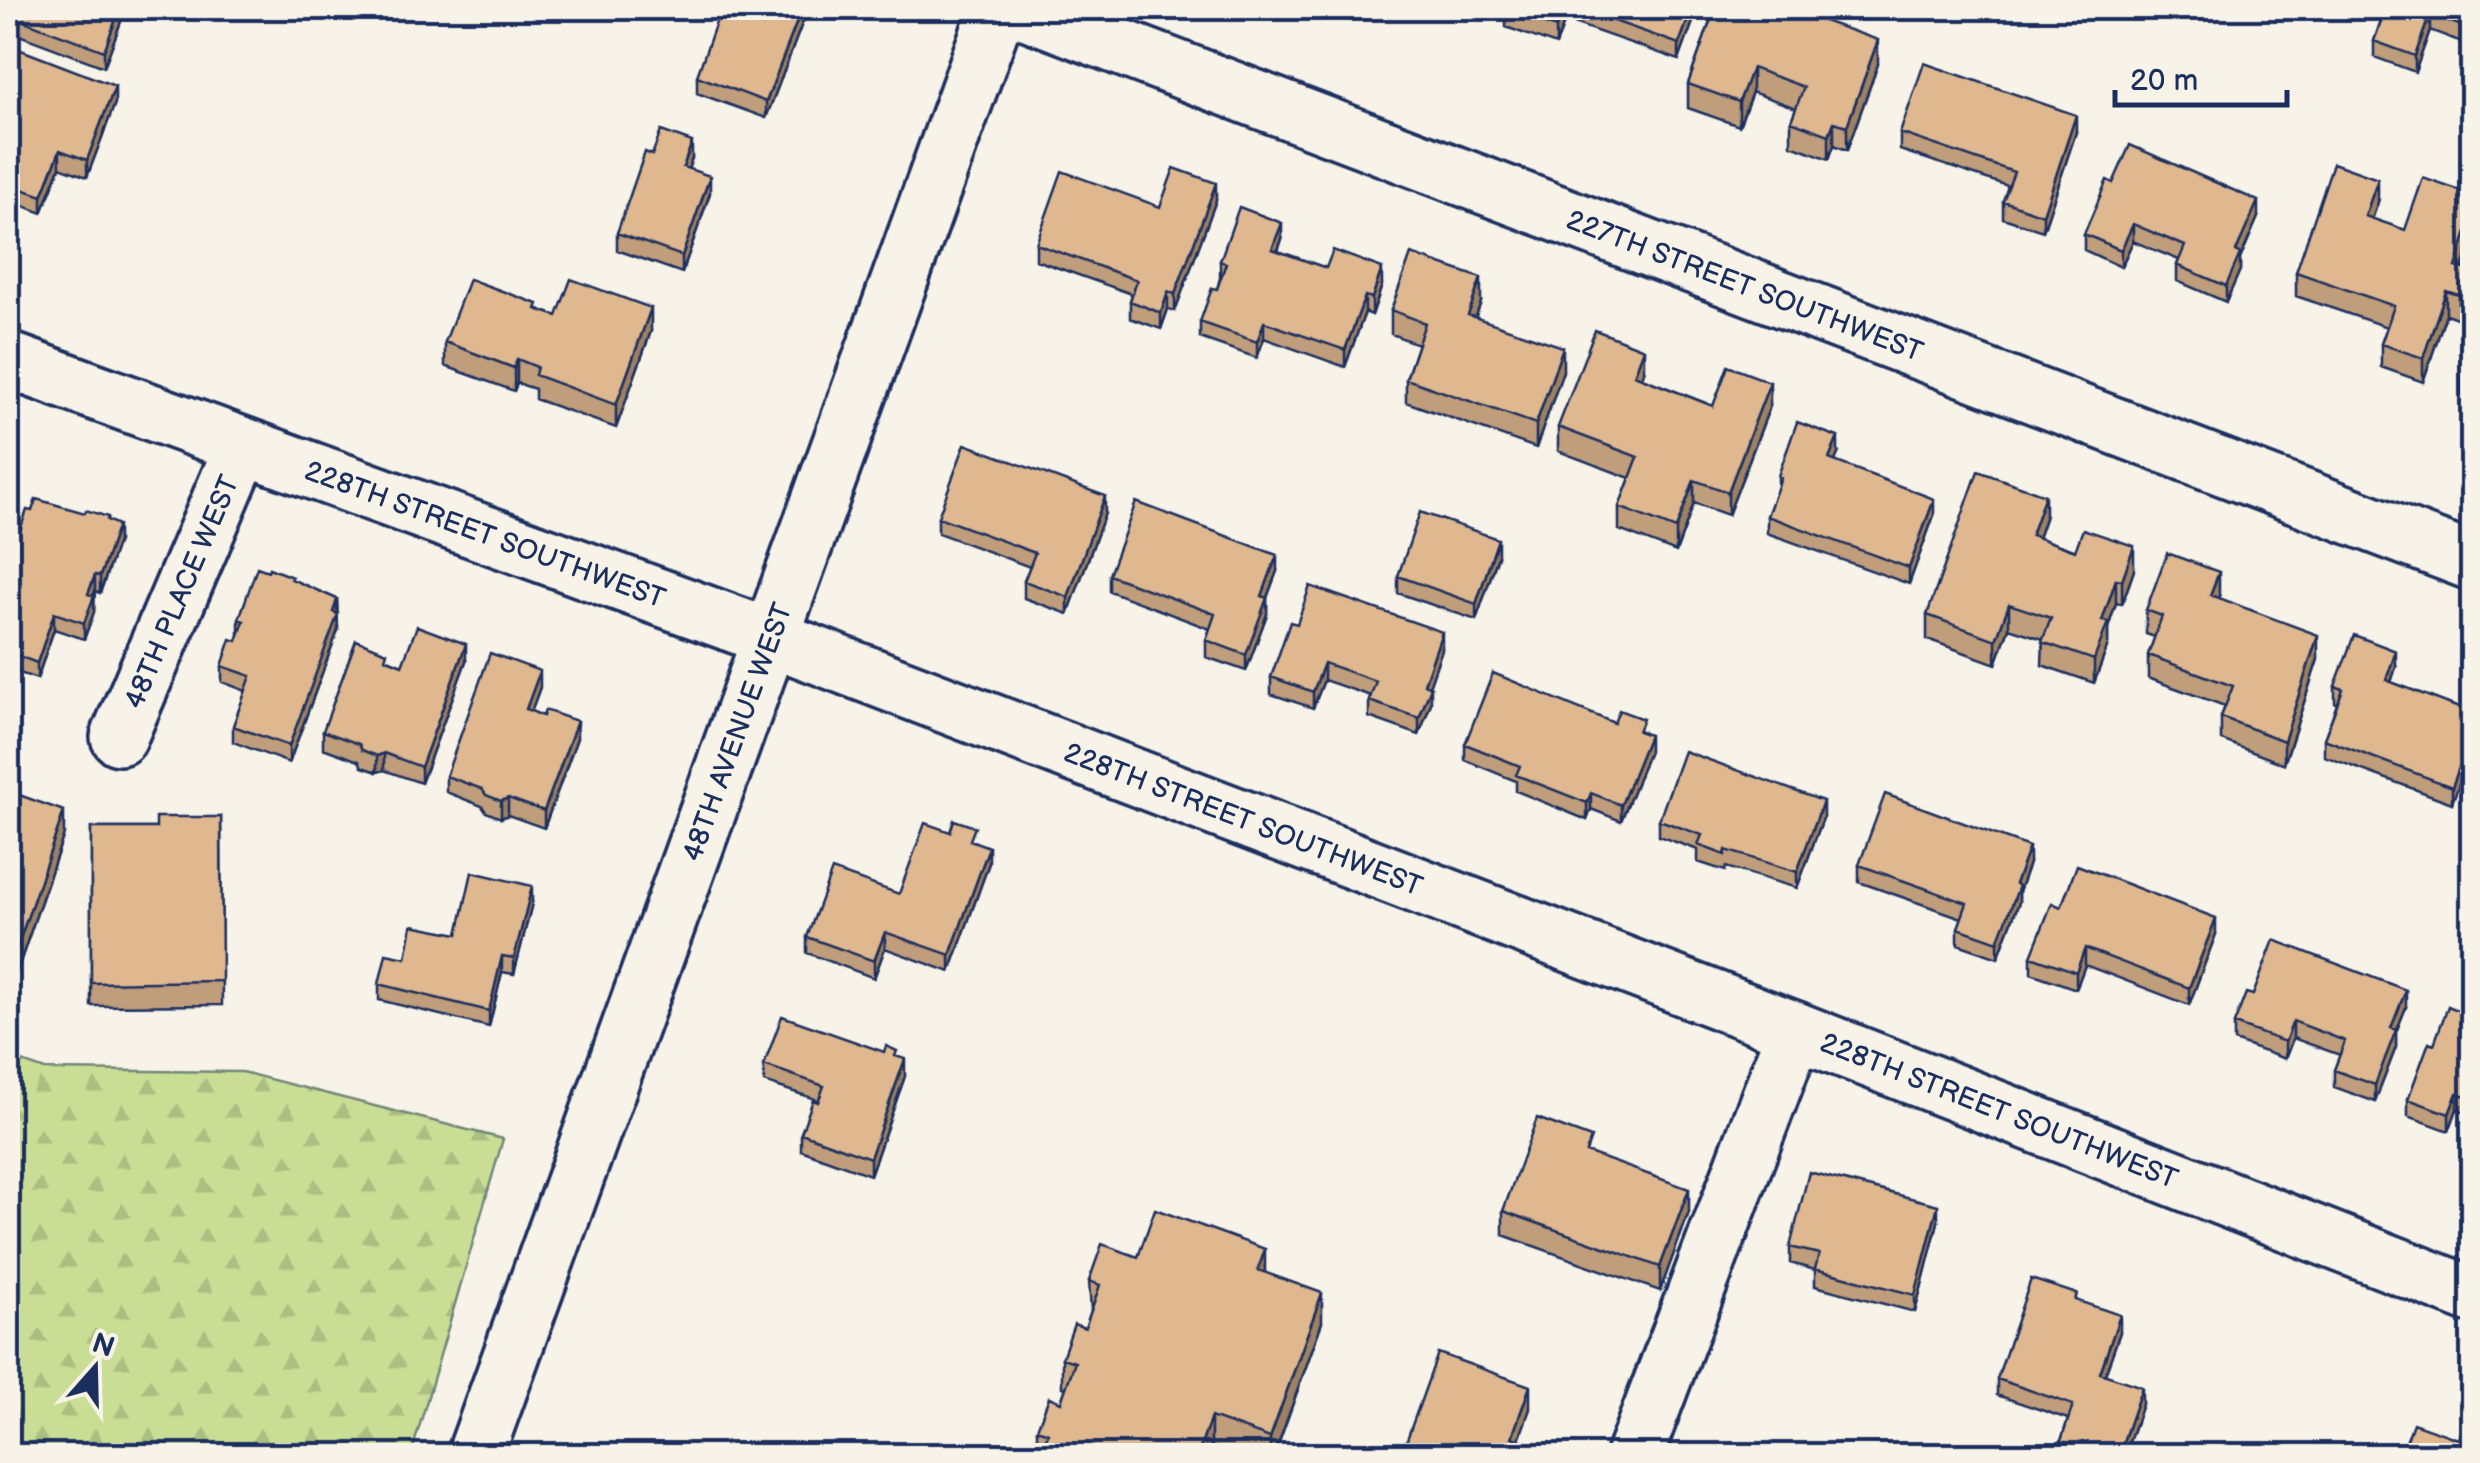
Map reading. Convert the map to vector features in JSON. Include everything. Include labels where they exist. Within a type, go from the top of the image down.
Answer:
[{"type":"main road","name":"48TH AVENUE WEST","points":[[475,1456],[998,8]]},
{"type":"main road","name":"227TH STREET SOUTHWEST","points":[[1018,8],[2472,562]]},
{"type":"main road","name":"228TH STREET SOUTHWEST","points":[[8,360],[772,638],[1795,1030],[2472,1295]]},
{"type":"main road","name":"48TH PLACE WEST","points":[[119,737],[243,446]]},
{"type":"main road","points":[[1634,1456],[1795,1030]]},
{"type":"green space","points":[[8,1057],[45,1070],[242,1072],[503,1139],[411,1455],[8,1455]]},
{"type":"building","points":[[8,8],[120,8],[104,51],[8,15]]},
{"type":"building","points":[[721,8],[802,8],[766,102],[697,76]]},
{"type":"building","points":[[1506,8],[1564,8],[1556,28]]},
{"type":"building","points":[[1577,8],[1692,8],[1679,44]]},
{"type":"building","points":[[1715,8],[1787,8],[1878,40],[1847,126],[1834,122],[1829,135],[1791,121],[1804,87],[1752,68],[1739,102],[1688,84]]},
{"type":"building","points":[[2386,8],[2472,8],[2472,30],[2430,14],[2415,56],[2374,41]]},
{"type":"building","points":[[8,45],[115,86],[87,160],[60,150],[42,196],[8,184]]},
{"type":"building","points":[[1924,63],[2076,115],[2043,215],[2003,201],[2014,172],[1900,133]]},
{"type":"building","points":[[661,131],[692,142],[683,167],[710,176],[682,256],[617,233],[645,152],[652,155]]},
{"type":"building","points":[[2130,145],[2258,201],[2226,286],[2177,265],[2185,246],[2133,224],[2121,250],[2084,234],[2107,180],[2113,183]]},
{"type":"building","points":[[2333,163],[2378,179],[2365,216],[2405,230],[2423,178],[2472,195],[2472,216],[2456,267],[2469,270],[2459,295],[2446,291],[2423,358],[2381,344],[2394,306],[2296,272]]},
{"type":"building","points":[[1174,168],[1216,183],[1175,294],[1168,292],[1161,313],[1130,301],[1137,280],[1036,244],[1062,171],[1160,207]]},
{"type":"building","points":[[1239,207],[1282,223],[1272,249],[1326,268],[1333,250],[1382,268],[1372,298],[1365,296],[1345,350],[1264,322],[1257,342],[1200,322],[1226,263],[1220,261]]},
{"type":"building","points":[[1411,254],[1481,278],[1468,315],[1563,347],[1536,424],[1406,379],[1425,323],[1391,310]]},
{"type":"building","points":[[469,279],[538,304],[536,309],[557,316],[571,279],[651,308],[616,405],[535,375],[537,367],[517,359],[514,368],[445,342]]},
{"type":"building","points":[[1595,330],[1644,349],[1634,375],[1713,406],[1728,366],[1770,382],[1728,492],[1694,480],[1676,529],[1619,507],[1638,457],[1558,427]]},
{"type":"building","points":[[2472,346],[2472,382],[2461,378]]},
{"type":"building","points":[[1797,422],[1838,437],[1829,459],[1934,499],[1909,568],[1767,516]]},
{"type":"building","points":[[965,444],[1105,496],[1068,597],[1024,581],[1035,553],[938,517]]},
{"type":"building","points":[[1978,471],[2045,495],[2031,535],[2075,551],[2083,529],[2134,546],[2122,580],[2116,579],[2102,621],[2108,622],[2094,660],[2042,642],[2051,618],[2009,604],[1996,640],[1927,615]]},
{"type":"building","points":[[36,499],[85,513],[86,510],[118,525],[100,576],[95,575],[88,594],[94,596],[84,623],[54,613],[37,663],[8,652],[8,565],[27,510],[32,511]]},
{"type":"building","points":[[1136,502],[1277,555],[1262,596],[1267,598],[1246,655],[1206,640],[1215,614],[1109,575]]},
{"type":"building","points":[[1420,512],[1498,539],[1476,604],[1398,576]]},
{"type":"building","points":[[2167,553],[2219,572],[2210,595],[2318,635],[2284,741],[2221,717],[2233,686],[2148,655],[2162,616],[2146,610]]},
{"type":"building","points":[[257,567],[292,577],[337,599],[333,612],[338,614],[289,746],[233,726],[251,676],[222,666],[231,639],[237,641],[244,621],[239,619]]},
{"type":"building","points":[[1310,586],[1442,632],[1424,684],[1431,687],[1419,718],[1369,701],[1376,681],[1324,663],[1313,692],[1271,677],[1290,622],[1297,624]]},
{"type":"building","points":[[417,626],[466,644],[421,767],[384,753],[377,756],[362,750],[359,744],[323,731],[356,640],[387,652],[385,658],[402,665]]},
{"type":"building","points":[[2354,635],[2396,651],[2386,680],[2472,713],[2472,732],[2452,787],[2324,739],[2343,689],[2335,686]]},
{"type":"building","points":[[490,653],[540,671],[526,709],[543,716],[545,710],[577,721],[544,811],[508,798],[501,801],[482,789],[446,776]]},
{"type":"building","points":[[1493,673],[1614,723],[1619,710],[1643,719],[1638,731],[1649,735],[1621,805],[1591,793],[1587,803],[1516,775],[1520,766],[1465,744]]},
{"type":"building","points":[[1684,751],[1823,801],[1797,872],[1698,845],[1702,835],[1659,820]]},
{"type":"building","points":[[8,791],[64,811],[14,956],[8,954]]},
{"type":"building","points":[[1885,794],[2029,847],[1998,942],[1958,928],[1967,903],[1859,865]]},
{"type":"building","points":[[156,817],[221,817],[222,981],[91,983],[91,828],[156,828]]},
{"type":"building","points":[[954,820],[975,827],[970,840],[989,847],[950,955],[885,932],[874,961],[807,937],[832,870],[899,894],[925,823],[950,832]]},
{"type":"building","points":[[2077,865],[2216,918],[2189,988],[2085,948],[2076,972],[2031,956],[2052,903],[2061,907]]},
{"type":"building","points":[[472,872],[532,886],[514,958],[502,956],[489,1011],[379,984],[386,954],[406,958],[412,925],[458,934]]},
{"type":"building","points":[[2274,940],[2406,990],[2375,1085],[2334,1070],[2345,1041],[2293,1021],[2285,1042],[2234,1024],[2246,993],[2253,995]]},
{"type":"building","points":[[2448,1006],[2472,1016],[2472,1098],[2457,1093],[2449,1114],[2408,1099],[2429,1042],[2434,1044]]},
{"type":"building","points":[[782,1016],[884,1052],[886,1046],[897,1051],[895,1056],[905,1059],[870,1158],[801,1133],[813,1100],[818,1102],[824,1086],[764,1065]]},
{"type":"building","points":[[1537,1118],[1591,1138],[1586,1152],[1689,1189],[1660,1267],[1503,1211]]},
{"type":"building","points":[[1809,1172],[1938,1205],[1915,1295],[1815,1269],[1819,1254],[1790,1247]]},
{"type":"building","points":[[1155,1209],[1265,1249],[1258,1270],[1322,1293],[1270,1438],[1211,1417],[1197,1456],[1047,1456],[1041,1453],[1048,1433],[1037,1429],[1049,1397],[1061,1402],[1075,1362],[1062,1358],[1074,1324],[1085,1328],[1100,1285],[1089,1281],[1102,1244],[1138,1257]]},
{"type":"building","points":[[2031,1279],[2077,1294],[2075,1300],[2120,1315],[2100,1373],[2142,1387],[2118,1456],[2104,1456],[2061,1441],[2073,1405],[1997,1379]]},
{"type":"building","points":[[1438,1353],[1530,1386],[1512,1437],[1563,1456],[1401,1456]]},
{"type":"building","points":[[2466,1417],[2472,1419],[2472,1456],[2401,1456],[2413,1423],[2458,1439]]},
{"type":"building","points":[[2059,1449],[2076,1456],[2056,1456]]}]
